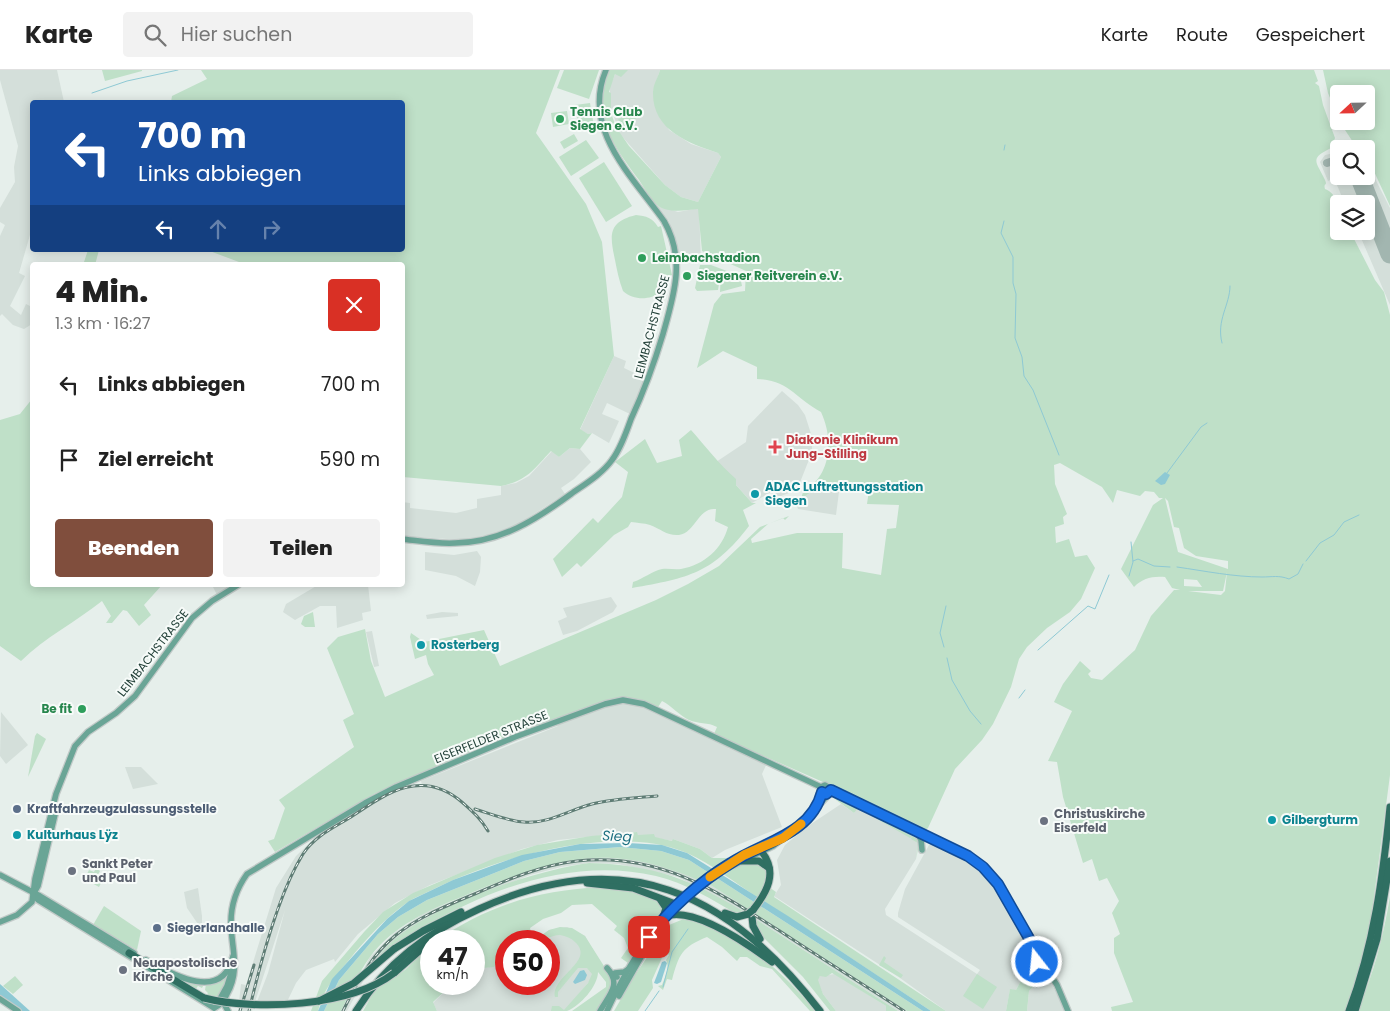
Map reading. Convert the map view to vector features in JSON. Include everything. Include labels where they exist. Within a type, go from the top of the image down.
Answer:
[{"type":"highway","points":[[1350,1011],[1361,988],[1377,911],[1390,807]]},
{"type":"highway","points":[[760,939],[752,926],[751,914],[768,889],[771,876],[761,850]]},
{"type":"highway","points":[[742,861],[758,860],[769,868]]},
{"type":"highway","points":[[1355,1011],[1383,912],[1390,861]]},
{"type":"highway","points":[[351,1011],[376,976],[394,957],[423,934],[528,886],[556,878],[597,874],[631,876],[662,882],[693,895],[725,913],[760,939],[794,973],[826,1011]]},
{"type":"highway","points":[[298,1008],[322,1000],[346,988],[366,974],[394,949],[423,931],[537,888],[576,880],[608,878],[649,884],[681,894],[710,909],[750,936],[776,959],[820,1011]]},
{"type":"highway","points":[[537,888],[597,883],[633,888],[682,905],[686,915]]},
{"type":"highway","points":[[660,898],[666,908],[667,916],[686,915],[721,930],[753,948],[780,969],[807,994]]},
{"type":"highway","points":[[725,913],[737,916],[751,914]]},
{"type":"highway","points":[[129,952],[220,1005],[254,1011],[298,1008],[346,998],[369,988],[394,973],[457,917]]},
{"type":"highway","points":[[356,1011],[374,984],[397,960],[425,938],[457,917]]},
{"type":"main road","name":"LEIMBACHSTRASSE","points":[[405,539],[443,543],[465,542],[503,534],[542,515],[609,464],[618,451],[646,386],[672,299],[677,276],[677,261],[668,228],[612,149],[604,134],[599,103],[606,70]]},
{"type":"main road","name":"LEIMBACHSTRASSE","points":[[33,894],[38,886],[41,864],[59,788],[69,758],[81,739],[116,714],[135,696],[171,644],[200,611],[235,587]]},
{"type":"main road","name":"EISERFELDER STRASSE","points":[[214,1008],[223,1002],[231,988],[236,972],[231,921],[235,898],[247,874],[389,790],[515,737],[614,701],[632,701],[644,704],[824,791],[844,795],[968,856],[983,867],[1004,892],[1036,951],[1039,961],[1050,973],[1068,1011]]},
{"type":"main road","points":[[816,808],[824,791]]},
{"type":"main road","points":[[733,864],[783,838],[829,794],[844,795]]},
{"type":"main road","points":[[915,830],[921,840],[922,850]]},
{"type":"main road","points":[[609,1011],[617,992],[627,979],[632,967],[667,916],[682,905],[709,878],[761,850]]},
{"type":"main road","name":"LEIMBACHSTRASSE","points":[[33,894],[35,879],[41,864]]},
{"type":"main road","points":[[0,875],[33,894],[44,904],[80,922]]},
{"type":"main road","points":[[22,887],[30,885],[35,879]]},
{"type":"main road","points":[[24,910],[32,902],[33,894]]},
{"type":"main road","points":[[33,894],[40,896],[129,952]]},
{"type":"main road","points":[[0,922],[24,910],[44,904]]},
{"type":"main road","points":[[609,1011],[667,916]]},
{"type":"main road","points":[[117,945],[183,978],[203,981],[222,976],[228,971],[233,954]]},
{"type":"main road","points":[[117,945],[154,973],[214,1008]]},
{"type":"main road","name":"EISERFELDER STRASSE","points":[[214,1008],[230,980],[234,945]]},
{"type":"main road","points":[[617,992],[618,980],[615,973],[624,972],[632,967]]},
{"type":"main road","points":[[600,1011],[615,983],[615,978],[607,968]]},
{"type":"main road","points":[[222,976],[230,980],[231,988]]},
{"type":"main road","points":[[0,999],[18,1011]]},
{"type":"main road","points":[[223,1002],[228,1011]]},
{"type":"shaded area","points":[[0,70],[57,70],[64,100],[30,100],[30,235],[19,273],[25,276],[10,306],[21,315],[26,304],[30,306],[30,325],[24,329],[13,325],[2,314],[0,316],[0,236],[5,225],[0,222],[0,208],[15,182],[14,167],[18,146],[0,80]]},
{"type":"shaded area","points":[[617,70],[660,70],[653,91],[669,130],[691,144],[718,153],[721,157],[698,202],[681,197],[665,185],[620,134],[610,105],[610,86]]},
{"type":"shaded area","points":[[1330,154],[1330,180],[1328,181],[1320,162],[1325,155]]},
{"type":"shaded area","points":[[1375,179],[1390,208],[1390,305],[1362,240],[1375,240],[1375,195],[1341,195],[1337,185],[1375,185]]},
{"type":"shaded area","points":[[657,205],[678,212],[699,208],[701,261],[682,262],[669,221]]},
{"type":"shaded area","points":[[614,356],[626,361],[624,368],[645,378],[630,414],[607,403],[602,414],[619,421],[609,443],[592,433],[588,434],[580,430]]},
{"type":"shaded area","name":"Diakonie Klinikum Jung-Stilling","points":[[782,391],[798,405],[805,415],[812,437],[812,452],[797,490],[781,496],[774,496],[771,492],[752,503],[716,462],[746,442],[748,426]]},
{"type":"shaded area","points":[[570,448],[580,449],[591,462],[574,479],[561,488],[565,494],[520,523],[492,534],[462,540],[405,536],[405,502],[410,503],[410,508],[456,513],[477,508],[477,499],[501,495],[501,486],[516,483],[529,476],[552,451],[559,457]]},
{"type":"shaded area","points":[[826,482],[840,484],[836,515],[798,509],[797,506],[801,499]]},
{"type":"shaded area","points":[[477,551],[481,557],[480,572],[475,586],[456,576],[425,570],[425,552],[454,555]]},
{"type":"shaded area","points":[[213,587],[229,587],[217,595]]},
{"type":"shaded area","points":[[315,587],[368,587],[371,611],[362,613],[363,620],[337,628],[336,606],[320,606],[295,620],[283,612],[286,604]]},
{"type":"shaded area","points":[[611,597],[617,606],[613,612],[577,631],[563,635],[558,621],[567,617],[563,608]]},
{"type":"shaded area","points":[[442,612],[458,613],[458,616],[427,619],[426,615]]},
{"type":"shaded area","points":[[372,631],[379,666],[374,667],[366,632]]},
{"type":"shaded area","points":[[632,701],[728,745],[728,748],[767,763],[762,774],[782,827],[725,850],[712,858],[700,849],[673,839],[673,841],[638,835],[636,832],[558,840],[522,849],[430,885],[395,903],[358,934],[335,962],[334,959],[306,970],[296,983],[285,1006],[255,1007],[268,973],[285,910],[252,1011],[238,1011],[241,984],[246,985],[276,888],[296,856],[317,836],[318,838],[361,810],[407,786],[422,785],[421,781],[558,726],[557,722],[605,704]]},
{"type":"shaded area","points":[[1,712],[28,745],[6,764],[0,756]]},
{"type":"shaded area","points":[[125,767],[141,767],[158,784],[133,789]]},
{"type":"shaded area","points":[[841,804],[854,813],[858,807],[907,832],[918,840],[916,859],[885,909],[886,915],[977,974],[980,970],[898,917],[898,913],[905,889],[929,845],[934,843],[964,858],[989,879],[1035,955],[1034,963],[1025,973],[1016,990],[1010,990],[1006,1011],[946,1011],[900,978],[774,896],[781,885],[777,860],[785,845],[808,826]]},
{"type":"shaded area","points":[[579,858],[630,859],[678,870],[712,886],[907,1011],[898,1011],[754,918],[678,877],[618,864],[589,863],[561,867],[530,875],[434,914],[408,930],[372,965],[347,1011],[341,1011],[370,957],[394,933],[424,913],[524,871]]},
{"type":"shaded area","points":[[198,888],[202,927],[200,927],[187,908],[184,892]]},
{"type":"shaded area","points":[[567,927],[585,936],[602,966],[565,1011],[437,1011],[433,1003],[441,995],[485,995],[485,968],[495,966],[495,995],[560,995],[560,930],[549,930]]},
{"type":"shaded area","points":[[1045,973],[1065,1011],[1027,1011],[1029,991]]},
{"type":"shaded area","points":[[835,974],[886,1006],[886,1011],[836,1011],[823,994],[817,980],[820,976]]},
{"type":"green space","points":[[102,70],[142,70],[142,71],[105,81]]},
{"type":"green space","points":[[201,70],[560,70],[536,133],[586,204],[602,242],[614,356],[580,429],[588,434],[592,433],[580,449],[570,448],[559,457],[551,451],[535,469],[524,477],[501,486],[405,477],[405,262],[239,262],[212,252],[405,252],[405,100],[171,100],[172,96],[207,79]]},
{"type":"green space","points":[[564,70],[599,70],[589,99],[557,88]]},
{"type":"green space","points":[[610,70],[628,70],[621,77],[615,74],[609,92],[611,93],[611,113],[616,127],[629,146],[665,185],[681,197],[698,202],[721,157],[718,153],[684,139],[665,125],[654,105],[653,92],[660,70],[1314,70],[1318,81],[1315,83],[1319,86],[1330,130],[1332,130],[1335,138],[1334,140],[1330,140],[1330,149],[1320,155],[1316,161],[1326,182],[1325,189],[1333,195],[1330,195],[1330,240],[1355,240],[1375,280],[1384,292],[1390,315],[1390,775],[1372,912],[1360,968],[1345,1011],[1112,1011],[1111,1007],[1133,1002],[1114,953],[1114,938],[1120,934],[1112,913],[1119,901],[1107,878],[1099,881],[1092,859],[1083,863],[1063,797],[1057,762],[1048,761],[1072,711],[1054,702],[1063,684],[1080,661],[1091,671],[1088,674],[1091,678],[1102,680],[1135,650],[1151,616],[1174,590],[1180,590],[1172,588],[1165,577],[1148,578],[1134,587],[1121,569],[1153,505],[1163,498],[1159,498],[1154,492],[1145,491],[1140,496],[1117,490],[1113,503],[1102,487],[1060,463],[1054,465],[1055,484],[1067,514],[1063,517],[1064,524],[1055,527],[1056,543],[1069,539],[1075,557],[1087,555],[1095,568],[1081,599],[1070,612],[1047,628],[1027,647],[1019,659],[1011,687],[993,724],[982,740],[955,769],[928,828],[924,831],[832,786],[714,734],[717,727],[689,720],[662,701],[658,707],[642,700],[619,698],[482,746],[374,794],[275,852],[268,841],[274,839],[285,808],[279,800],[354,747],[343,720],[354,714],[327,648],[338,637],[365,629],[371,661],[385,697],[434,675],[426,655],[415,659],[410,637],[411,633],[424,642],[484,630],[500,666],[656,600],[688,584],[719,566],[760,527],[770,523],[751,539],[752,543],[797,533],[843,533],[842,568],[881,575],[887,529],[896,528],[899,505],[867,504],[869,490],[826,482],[801,499],[803,492],[819,477],[827,456],[828,434],[821,412],[785,386],[768,380],[757,379],[757,367],[723,351],[697,368],[714,304],[722,294],[745,291],[746,271],[702,251],[698,209],[666,210],[652,200],[613,142],[607,129],[602,101],[604,86]],"holes":[[[1165,498],[1168,501],[1174,527],[1179,528],[1184,548],[1196,556],[1228,561],[1228,569],[1178,552]],[[1227,572],[1225,591],[1221,595],[1188,591],[1223,591]],[[1184,579],[1197,580],[1202,587],[1184,586]]]},
{"type":"green space","points":[[1323,70],[1390,70],[1390,206],[1375,174],[1375,140],[1352,140],[1345,130],[1375,130],[1375,85],[1330,85],[1330,98]]},
{"type":"green space","points":[[590,103],[594,126],[579,129],[575,105]]},
{"type":"green space","points":[[644,109],[625,131],[618,119]]},
{"type":"green space","name":"Tennis Club Siegen e.V.","points":[[567,111],[569,124],[553,127],[551,113]]},
{"type":"green space","points":[[574,134],[578,141],[564,149],[560,142]]},
{"type":"green space","points":[[586,140],[599,158],[571,176],[559,157]]},
{"type":"green space","points":[[604,162],[632,206],[606,222],[579,178]]},
{"type":"green space","name":"Leimbachstadion","points":[[636,215],[649,218],[658,227],[661,226],[672,275],[669,276],[664,290],[651,297],[644,298],[636,298],[623,291],[612,244],[615,226],[627,218]]},
{"type":"green space","points":[[87,252],[98,252],[96,262],[84,262]]},
{"type":"green space","points":[[700,265],[711,265],[740,276],[742,286],[720,292],[721,271],[718,290],[697,291],[695,288]]},
{"type":"green space","points":[[30,402],[30,587],[160,587],[144,605],[151,615],[139,626],[127,611],[123,610],[112,623],[106,623],[111,616],[102,601],[40,644],[21,661],[0,646],[0,420],[20,414]]},
{"type":"green space","points":[[691,430],[736,479],[736,485],[752,503],[756,503],[743,510],[749,526],[736,542],[711,564],[698,571],[669,581],[632,588],[633,582],[658,570],[681,569],[704,560],[717,549],[728,527],[715,521],[716,509],[710,509],[705,512],[685,533],[679,535],[667,533],[648,524],[631,522],[628,527],[614,535],[581,567],[577,563],[562,577],[553,559],[593,518],[598,523],[622,497],[628,472],[615,462],[645,439],[657,463],[682,456],[679,440]]},
{"type":"green space","points":[[313,612],[315,627],[305,627],[301,624],[304,616]]},
{"type":"green space","points":[[37,733],[46,739],[28,777],[35,736]]},
{"type":"green space","points":[[836,796],[916,838],[919,844],[916,859],[918,843],[911,839],[912,836],[910,838],[858,808],[854,813],[832,797]]},
{"type":"green space","points":[[637,832],[638,835],[654,834],[655,837],[672,841],[673,839],[700,849],[712,858],[728,858],[738,865],[756,861],[766,871],[766,885],[776,892],[774,897],[946,1011],[931,1011],[696,857],[659,845],[628,841],[595,842],[527,855],[464,875],[415,898],[392,914],[369,936],[330,984],[318,1011],[311,1011],[322,981],[364,932],[383,912],[413,893],[495,858],[537,845],[591,836]]},
{"type":"green space","points":[[620,847],[661,851],[689,860],[923,1011],[907,1011],[712,886],[644,862],[615,858],[587,858],[530,871],[451,901],[412,920],[389,936],[370,957],[354,983],[341,1011],[324,1011],[339,980],[378,934],[398,917],[427,900],[524,861],[560,852]]},
{"type":"green space","points":[[968,859],[980,868],[999,889],[1034,952],[995,885]]},
{"type":"green space","points":[[589,863],[634,867],[672,876],[707,891],[746,913],[738,915],[688,887],[656,876],[626,871],[596,870],[566,873],[536,879],[478,899],[417,931],[372,965],[392,942],[413,926],[460,901],[542,873]]},
{"type":"green space","points":[[96,868],[100,871],[96,878],[102,881],[99,887],[88,881],[89,876],[87,874],[89,870],[94,872]]},
{"type":"green space","points":[[602,887],[626,891],[649,898],[663,906],[661,914],[628,963],[621,958],[628,948],[624,938],[614,930],[617,926],[592,904],[572,905],[561,913],[543,919],[530,928],[530,930],[495,930],[494,967],[485,968],[485,930],[452,930],[495,909],[515,902],[536,896]]},
{"type":"green space","points":[[1390,897],[1390,1011],[1357,1011],[1377,955]]},
{"type":"green space","points":[[104,906],[141,931],[137,950],[93,925]]},
{"type":"green space","points":[[686,918],[724,933],[758,954],[788,981],[815,1011],[810,1011],[772,969],[760,966],[747,957],[740,957],[737,961],[722,947],[707,937],[692,944],[683,952],[672,980],[667,979],[663,990],[658,986],[662,985],[666,976],[666,960],[669,955],[665,951],[652,980],[653,988],[638,1011],[614,1011],[635,975],[669,925]]},
{"type":"green space","points":[[754,918],[898,1011],[886,1011],[886,1006],[832,973],[826,977],[820,976],[818,980],[823,994],[836,1011],[830,1011],[803,977],[756,930]]},
{"type":"green space","points":[[560,927],[572,928],[585,936],[614,982],[599,1011],[572,1011],[606,987],[606,982],[598,972],[592,989],[577,1005],[567,1011],[551,1011],[552,1006],[559,1006],[564,1010],[588,983],[592,974],[587,968],[578,968],[560,990],[560,981],[577,962],[580,956],[580,949],[572,939],[560,935],[560,930],[549,930]]},
{"type":"green space","points":[[420,956],[420,995],[440,995],[433,1002],[437,1011],[363,1011],[375,990],[405,970]]},
{"type":"green space","points":[[884,956],[886,958],[884,962],[903,975],[901,978],[879,965]]},
{"type":"green space","points":[[1034,963],[1034,970],[1049,977],[1044,975],[1029,991],[1027,1011],[1006,1011],[1010,989],[1016,990],[1025,973]]},
{"type":"green space","points":[[166,972],[186,981],[226,979],[224,990],[218,998],[206,996],[208,993],[205,990],[206,984],[202,988],[198,986],[195,990]]},
{"type":"green space","points":[[977,974],[997,987],[983,1009],[963,996]]},
{"type":"green space","points":[[15,976],[23,985],[13,994],[3,986]]},
{"type":"water","points":[[1165,472],[1170,475],[1165,484],[1161,485],[1155,481]]},
{"type":"water","points":[[628,843],[662,845],[687,853],[788,916],[931,1011],[923,1011],[689,860],[661,851],[620,847],[560,852],[524,861],[427,900],[398,917],[378,934],[339,980],[324,1011],[318,1011],[332,979],[387,919],[409,901],[453,880],[522,855],[580,844]]},
{"type":"water","points":[[665,961],[667,963],[661,982],[654,983],[662,962]]},
{"type":"water","points":[[584,970],[587,975],[585,980],[575,984],[573,982],[580,971]]},
{"type":"water","points":[[0,984],[30,1011],[18,1011],[0,996]]},
{"type":"waterway","points":[[92,93],[127,81],[178,70]]},
{"type":"waterway","points":[[1004,150],[1005,145]]},
{"type":"waterway","points":[[1004,221],[1001,233],[1013,257],[1013,283],[1016,294],[1015,338],[1022,357],[1024,376],[1033,390],[1059,455]]},
{"type":"waterway","points":[[1222,343],[1221,327],[1230,286]]},
{"type":"waterway","points":[[1167,473],[1201,427],[1207,423]]},
{"type":"waterway","points":[[1306,561],[1320,543],[1334,535],[1344,522],[1359,515]]},
{"type":"waterway","points":[[1129,576],[1133,562],[1131,542]]},
{"type":"waterway","points":[[1133,561],[1138,559],[1154,566],[1170,567]]},
{"type":"waterway","points":[[1177,567],[1230,575],[1289,579],[1298,574],[1303,564]]},
{"type":"waterway","points":[[1038,650],[1088,606],[1095,609],[1109,575]]},
{"type":"waterway","points":[[944,647],[940,633],[946,606]]},
{"type":"waterway","points":[[947,658],[952,680],[970,711],[981,724]]},
{"type":"waterway","points":[[1019,698],[1025,690]]},
{"type":"waterway","points":[[663,987],[672,952],[688,929]]},
{"type":"waterway","points":[[645,1011],[659,991]]},
{"type":"runway","points":[[1363,185],[1390,254]]},
{"type":"railway","points":[[249,1011],[264,951],[286,889],[303,854],[319,837],[378,799],[392,792],[420,785],[434,787],[448,793],[463,803],[483,823],[488,831]]},
{"type":"railway","points":[[475,809],[512,820],[533,822],[550,819],[600,802],[657,796]]},
{"type":"railway","points":[[343,1011],[356,986],[381,949],[411,924],[451,904],[526,873],[564,863],[608,860],[637,863],[664,870],[715,892],[764,921],[904,1011]]},
{"type":"railway","points":[[240,1011],[254,965]]},
{"type":"slow traffic","points":[[710,877],[744,855],[783,838],[801,824]]},
{"type":"place","name":"Tennis Club Siegen e.V.","points":[[560,119]]},
{"type":"place","name":"Leimbachstadion","points":[[642,258]]},
{"type":"place","name":"Siegener Reitverein e.V.","points":[[687,276]]},
{"type":"place","name":"Diakonie Klinikum Jung-Stilling","points":[[775,447]]},
{"type":"place","name":"ADAC Luftrettungsstation Siegen","points":[[755,494]]},
{"type":"place","name":"Rosterberg","points":[[421,645]]},
{"type":"place","name":"Be fit","points":[[82,709]]},
{"type":"place","name":"Kraftfahrzeugzulassungsstelle","points":[[17,809]]},
{"type":"place","name":"Gilbergturm","points":[[1272,820]]},
{"type":"place","name":"Christuskirche Eiserfeld","points":[[1044,821]]},
{"type":"place","name":"Kulturhaus Lÿz","points":[[17,835]]},
{"type":"place","name":"Sankt Peter und Paul","points":[[72,871]]},
{"type":"place","name":"Siegerlandhalle","points":[[157,928]]},
{"type":"place","name":"Neuapostolische Kirche","points":[[123,970]]},
{"type":"route","points":[[649,937],[663,917],[709,878],[731,862],[790,833],[816,808],[822,792],[826,794],[831,790],[968,856],[983,867],[1004,892],[1042,961],[1037,962]]},
{"type":"water label","name":"Sieg","points":[[617,836]]}]
